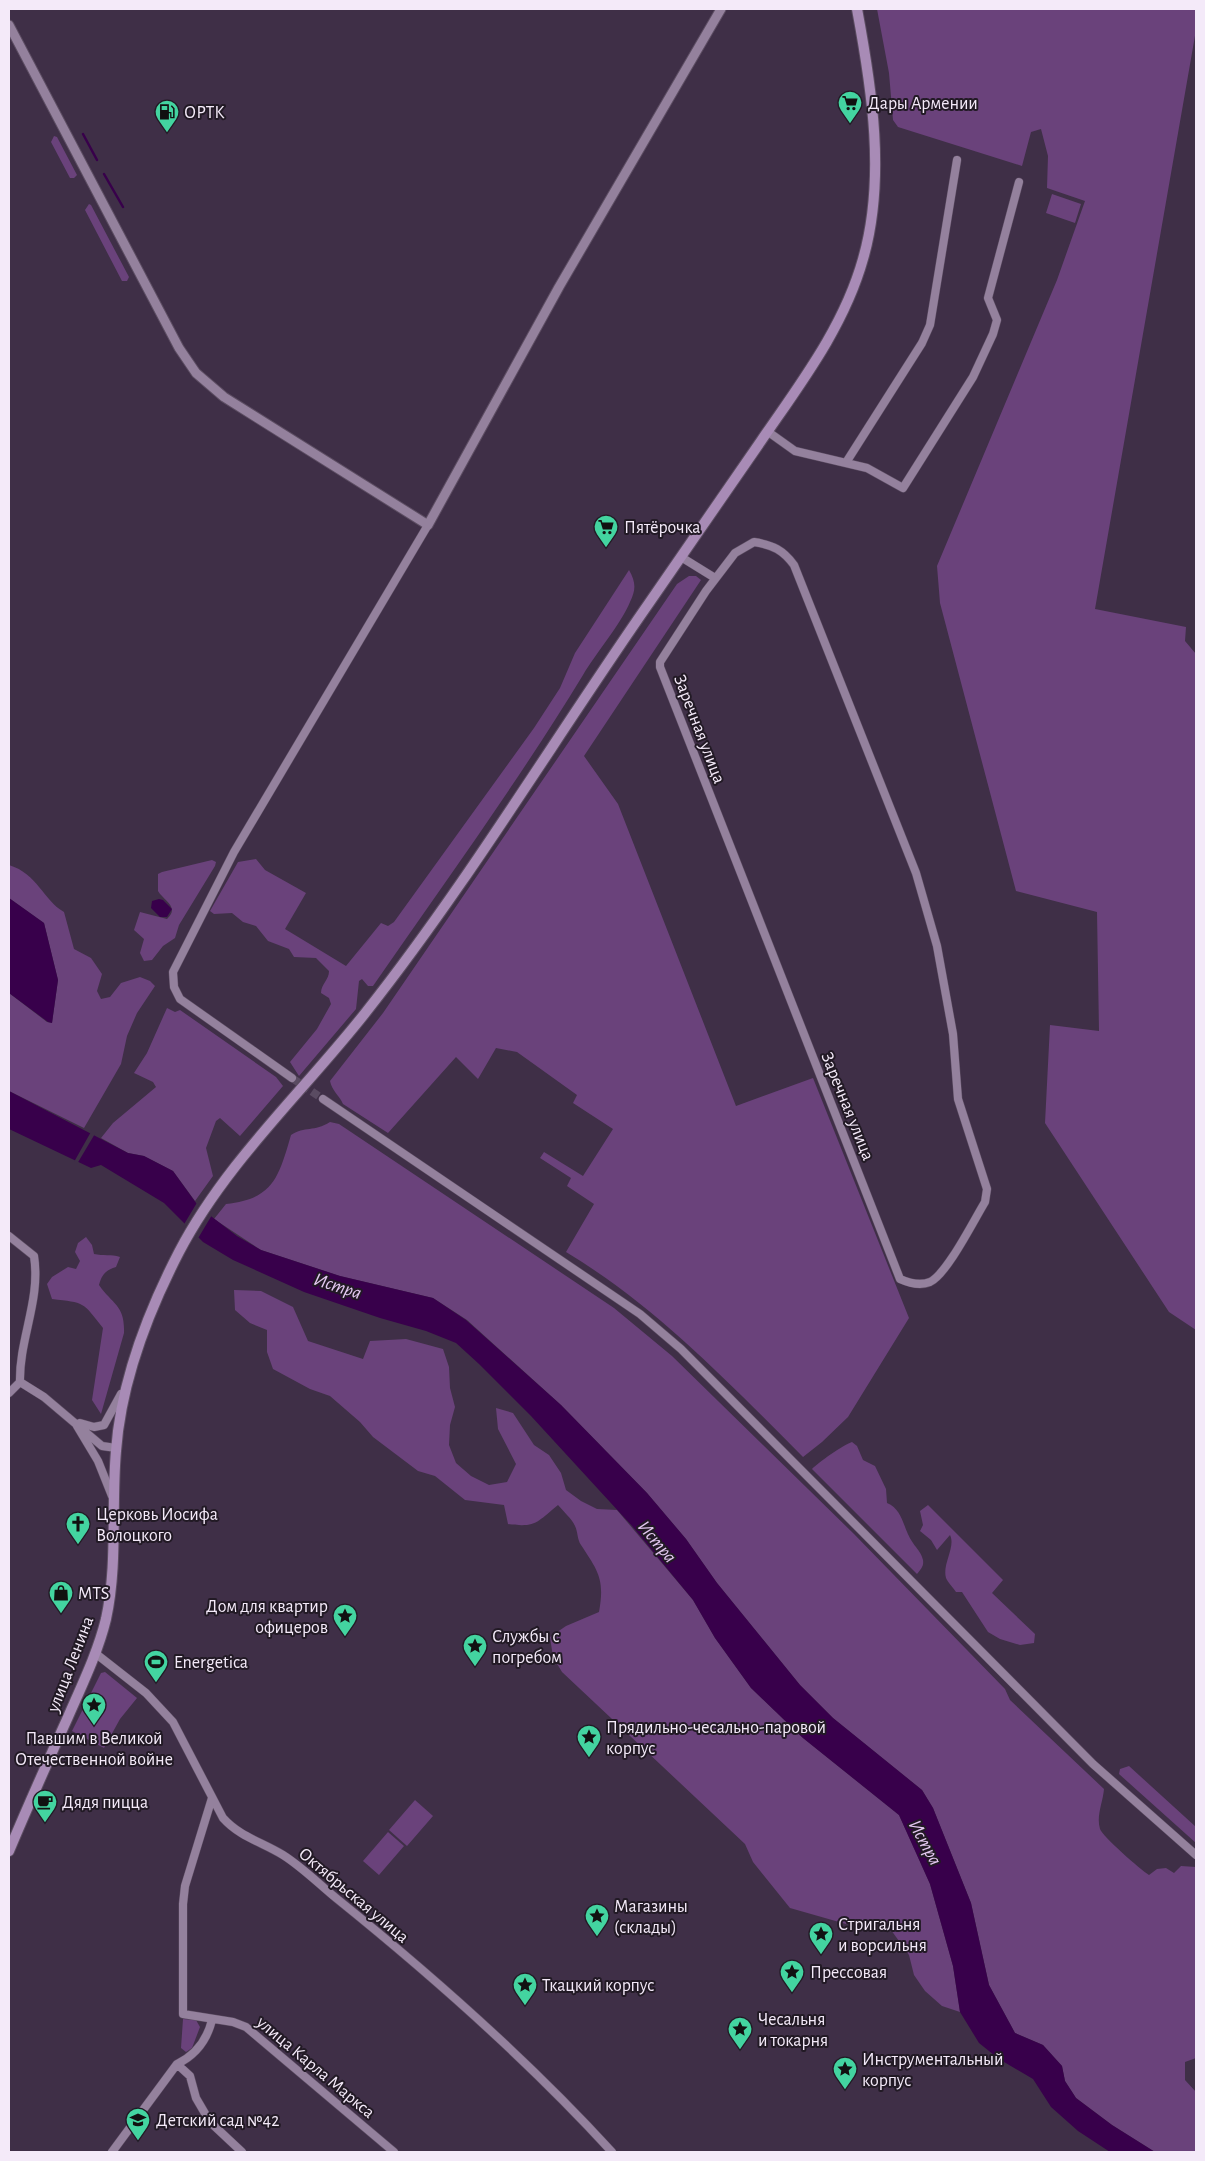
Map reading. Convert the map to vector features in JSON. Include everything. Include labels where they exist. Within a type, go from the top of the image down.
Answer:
[{"type":"main road","name":"улица Ленина","points":[[9,1851],[13,1831],[95,1653],[106,1620],[111,1583],[116,1448],[126,1384],[142,1334],[181,1247],[205,1209],[248,1152],[362,1018],[408,959],[681,556],[807,375],[838,323],[853,290],[868,235],[874,174],[873,123],[868,68],[857,9]]},
{"type":"street","points":[[292,1078],[180,1000],[174,987],[173,972],[234,852],[428,525],[559,287],[720,9]]},
{"type":"street","points":[[9,25],[179,348],[196,373],[213,389],[250,414],[428,525]]},
{"type":"street","points":[[847,461],[922,343],[930,324],[956,160]]},
{"type":"street","points":[[768,431],[802,454],[847,461],[867,468],[903,488],[973,377],[993,334],[997,320],[988,298],[1019,182]]},
{"type":"street","name":"Заречная улица","points":[[754,542],[770,544],[786,554],[794,565],[916,874],[937,946],[953,1034],[958,1099],[987,1189],[986,1202],[942,1272],[929,1282],[912,1284],[900,1279],[660,668],[660,662],[715,578],[734,554],[754,542]]},
{"type":"street","points":[[681,556],[715,578]]},
{"type":"street","points":[[323,1099],[640,1314],[681,1349],[1093,1764],[1196,1855]]},
{"type":"street","points":[[9,1236],[34,1256],[36,1266],[36,1292],[20,1362],[20,1382],[9,1393]]},
{"type":"street","points":[[20,1382],[44,1397],[102,1446],[116,1448]]},
{"type":"street","points":[[73,1420],[94,1427],[104,1425],[115,1409],[126,1384]]},
{"type":"street","points":[[73,1420],[98,1461],[114,1501]]},
{"type":"street","name":"Октябрьская улица","points":[[95,1653],[146,1693],[173,1722],[212,1798],[230,1826],[254,1842],[285,1856],[354,1912],[504,2041],[612,2152]]},
{"type":"street","name":"улица Карла Маркса","points":[[212,1798],[186,1886],[183,1904],[183,2014],[233,2022],[246,2027],[394,2152]]},
{"type":"street","points":[[112,2152],[178,2064],[188,2059],[201,2046],[212,2020]]},
{"type":"street","points":[[178,2064],[190,2076],[199,2104],[210,2122],[242,2152]]},
{"type":"shaded area","points":[[877,9],[1196,9],[1196,30],[1095,609],[1186,627],[1185,641],[1196,654],[1196,1330],[1169,1312],[1045,1123],[1050,1025],[1099,1031],[1097,912],[1016,891],[940,603],[937,566],[1057,280],[1085,201],[1047,188],[1048,156],[1041,129],[1031,132],[1022,166],[898,127],[893,120],[889,73]]},
{"type":"shaded area","points":[[54,136],[57,137],[77,175],[74,178],[70,178],[51,142]]},
{"type":"shaded area","points":[[1052,194],[1081,204],[1075,223],[1046,213]]},
{"type":"shaded area","points":[[89,204],[129,277],[127,281],[122,281],[85,210]]},
{"type":"shaded area","points":[[629,570],[634,582],[633,594],[626,611],[615,629],[588,666],[507,793],[373,986],[368,986],[362,979],[359,981],[356,1009],[299,1076],[290,1062],[317,1029],[331,1004],[329,998],[321,993],[329,971],[316,958],[294,957],[289,949],[268,941],[256,926],[243,922],[232,913],[214,914],[210,911],[238,862],[256,859],[265,870],[306,893],[285,929],[346,966],[381,923],[388,926],[394,922],[534,728],[560,688],[575,653]]},
{"type":"shaded area","points":[[689,576],[696,576],[701,580],[584,756],[618,804],[736,1106],[813,1078],[909,1318],[848,1417],[803,1457],[719,1374],[661,1321],[631,1297],[566,1252],[594,1204],[567,1186],[571,1178],[540,1158],[544,1152],[583,1176],[613,1129],[573,1103],[577,1095],[517,1052],[496,1048],[478,1079],[456,1057],[388,1133],[343,1104],[332,1088],[330,1081],[383,1013],[677,584]]},
{"type":"shaded area","points":[[212,860],[216,862],[215,866],[179,925],[175,938],[163,946],[152,960],[144,961],[140,953],[144,939],[134,930],[140,912],[167,919],[172,911],[170,904],[158,891],[158,874]]},
{"type":"shaded area","points":[[9,865],[27,874],[51,901],[64,912],[74,949],[91,958],[102,974],[97,991],[101,999],[110,997],[121,983],[140,977],[150,981],[155,986],[137,1013],[127,1036],[121,1064],[84,1128],[9,1091],[9,993],[47,1022],[52,1023],[58,980],[44,923],[9,898]]},
{"type":"shaded area","points":[[167,1008],[175,1012],[180,1010],[276,1077],[283,1086],[240,1136],[220,1118],[216,1121],[206,1148],[213,1176],[195,1201],[173,1171],[144,1156],[128,1153],[101,1138],[113,1123],[156,1087],[153,1082],[134,1073],[147,1053]]},
{"type":"shaded area","points":[[330,1122],[339,1124],[614,1308],[672,1356],[854,1534],[1005,1689],[1010,1700],[1104,1789],[1099,1824],[1100,1829],[1114,1845],[1149,1875],[1157,1869],[1166,1868],[1174,1873],[1181,1866],[1196,1867],[1196,2058],[1185,2062],[1185,2080],[1196,2092],[1196,2152],[1155,2152],[1112,2125],[1076,2098],[1065,2081],[1062,2066],[1043,2045],[1015,2033],[989,1985],[971,1903],[933,1808],[922,1790],[833,1718],[800,1685],[717,1583],[686,1539],[647,1493],[561,1405],[467,1320],[433,1298],[340,1276],[261,1250],[214,1219],[226,1204],[255,1197],[272,1183],[283,1162],[291,1135]]},
{"type":"shaded area","points":[[86,1237],[92,1245],[94,1254],[120,1257],[116,1267],[105,1273],[99,1285],[117,1306],[124,1324],[124,1333],[101,1414],[92,1400],[103,1328],[82,1305],[71,1301],[52,1299],[47,1284],[52,1277],[68,1267],[76,1269],[80,1261],[75,1252],[78,1243]]},
{"type":"shaded area","points":[[234,1290],[261,1291],[293,1307],[308,1341],[363,1359],[370,1341],[406,1339],[443,1349],[449,1367],[450,1388],[455,1407],[450,1425],[449,1445],[456,1463],[471,1476],[489,1485],[507,1482],[516,1464],[498,1429],[496,1408],[513,1413],[534,1445],[549,1455],[561,1473],[566,1490],[581,1501],[597,1509],[617,1510],[693,1600],[715,1638],[751,1688],[803,1738],[899,1815],[930,1884],[953,1966],[960,2012],[942,2006],[925,1991],[914,1975],[909,1955],[886,1923],[866,1921],[846,1924],[790,1908],[753,1862],[745,1844],[562,1672],[553,1657],[550,1637],[566,1626],[599,1612],[601,1591],[599,1576],[580,1543],[575,1526],[558,1505],[540,1520],[531,1524],[508,1524],[504,1505],[465,1500],[435,1476],[418,1471],[373,1437],[360,1422],[330,1396],[310,1389],[273,1369],[267,1352],[267,1330],[250,1323],[235,1310]]},
{"type":"shaded area","points":[[852,1442],[857,1446],[863,1460],[875,1466],[886,1489],[887,1503],[897,1510],[910,1538],[921,1555],[923,1564],[917,1574],[812,1469],[831,1454]]},
{"type":"shaded area","points":[[928,1505],[1003,1580],[992,1593],[1035,1634],[1034,1643],[1020,1645],[1000,1639],[988,1632],[962,1592],[956,1592],[949,1583],[945,1573],[951,1545],[950,1535],[937,1550],[931,1540],[920,1531],[923,1525],[920,1511]]},
{"type":"shaded area","points":[[105,1672],[137,1698],[120,1719],[104,1748],[72,1731],[101,1673]]},
{"type":"shaded area","points":[[1129,1766],[1196,1827],[1196,1843],[1119,1774],[1120,1769]]},
{"type":"shaded area","points":[[415,1800],[433,1816],[407,1846],[389,1830]]},
{"type":"shaded area","points":[[388,1832],[404,1846],[379,1875],[363,1861]]},
{"type":"shaded area","points":[[183,2019],[196,2020],[200,2027],[192,2048],[186,2052],[181,2048]]},
{"type":"water","points":[[9,898],[44,923],[58,980],[52,1023],[9,993]]},
{"type":"water","points":[[163,900],[172,909],[167,917],[160,917],[151,908],[152,901]]},
{"type":"water","name":"Истра","points":[[9,1091],[128,1153],[144,1156],[173,1171],[199,1207],[237,1236],[261,1250],[340,1276],[433,1298],[466,1320],[561,1405],[647,1493],[686,1539],[717,1583],[800,1685],[833,1718],[922,1790],[933,1808],[971,1903],[989,1985],[1015,2033],[1043,2045],[1062,2066],[1065,2081],[1076,2098],[1112,2125],[1155,2152],[1110,2152],[1078,2131],[1051,2107],[1033,2079],[999,2059],[979,2043],[960,2012],[953,1966],[930,1884],[899,1815],[803,1738],[751,1688],[715,1638],[693,1600],[632,1526],[531,1416],[479,1364],[456,1343],[426,1331],[380,1318],[304,1292],[233,1260],[203,1242],[164,1203],[101,1165],[91,1168],[9,1129]]},
{"type":"pier","points":[[92,1130],[96,1132],[77,1164],[74,1162]]},
{"type":"pier","points":[[198,1201],[212,1215],[197,1240],[183,1226]]},
{"type":"waterway","points":[[83,134],[97,160]]},
{"type":"waterway","points":[[104,174],[123,207]]},
{"type":"tunnel","points":[[292,1078],[323,1099]]},
{"type":"place","name":"Дары Армении","points":[[850,124]]},
{"type":"place","name":"ОРТК","points":[[167,133]]},
{"type":"place","name":"Пятёрочка","points":[[606,548]]},
{"type":"place","name":"Церковь Иосифа Волоцкого","points":[[78,1545]]},
{"type":"place","name":"MTS","points":[[61,1614]]},
{"type":"place","name":"Дом для квартир офицеров","points":[[345,1637]]},
{"type":"place","name":"Службы с погребом","points":[[475,1667]]},
{"type":"place","name":"Energetica","points":[[156,1683]]},
{"type":"place","name":"Павшим в Великой Отечественной войне","points":[[94,1726]]},
{"type":"place","name":"Прядильно-чесально-паровой корпус","points":[[589,1758]]},
{"type":"place","name":"Дядя пицца","points":[[45,1823]]},
{"type":"place","name":"Магазины (склады)","points":[[597,1937]]},
{"type":"place","name":"Стригальня и ворсильня","points":[[821,1955]]},
{"type":"place","name":"Прессовая","points":[[792,1993]]},
{"type":"place","name":"Ткацкий корпус","points":[[525,2006]]},
{"type":"place","name":"Чесальня и токарня","points":[[740,2050]]},
{"type":"place","name":"Инструментальный корпус","points":[[845,2090]]},
{"type":"place","name":"Детский сад №42","points":[[138,2141]]}]
